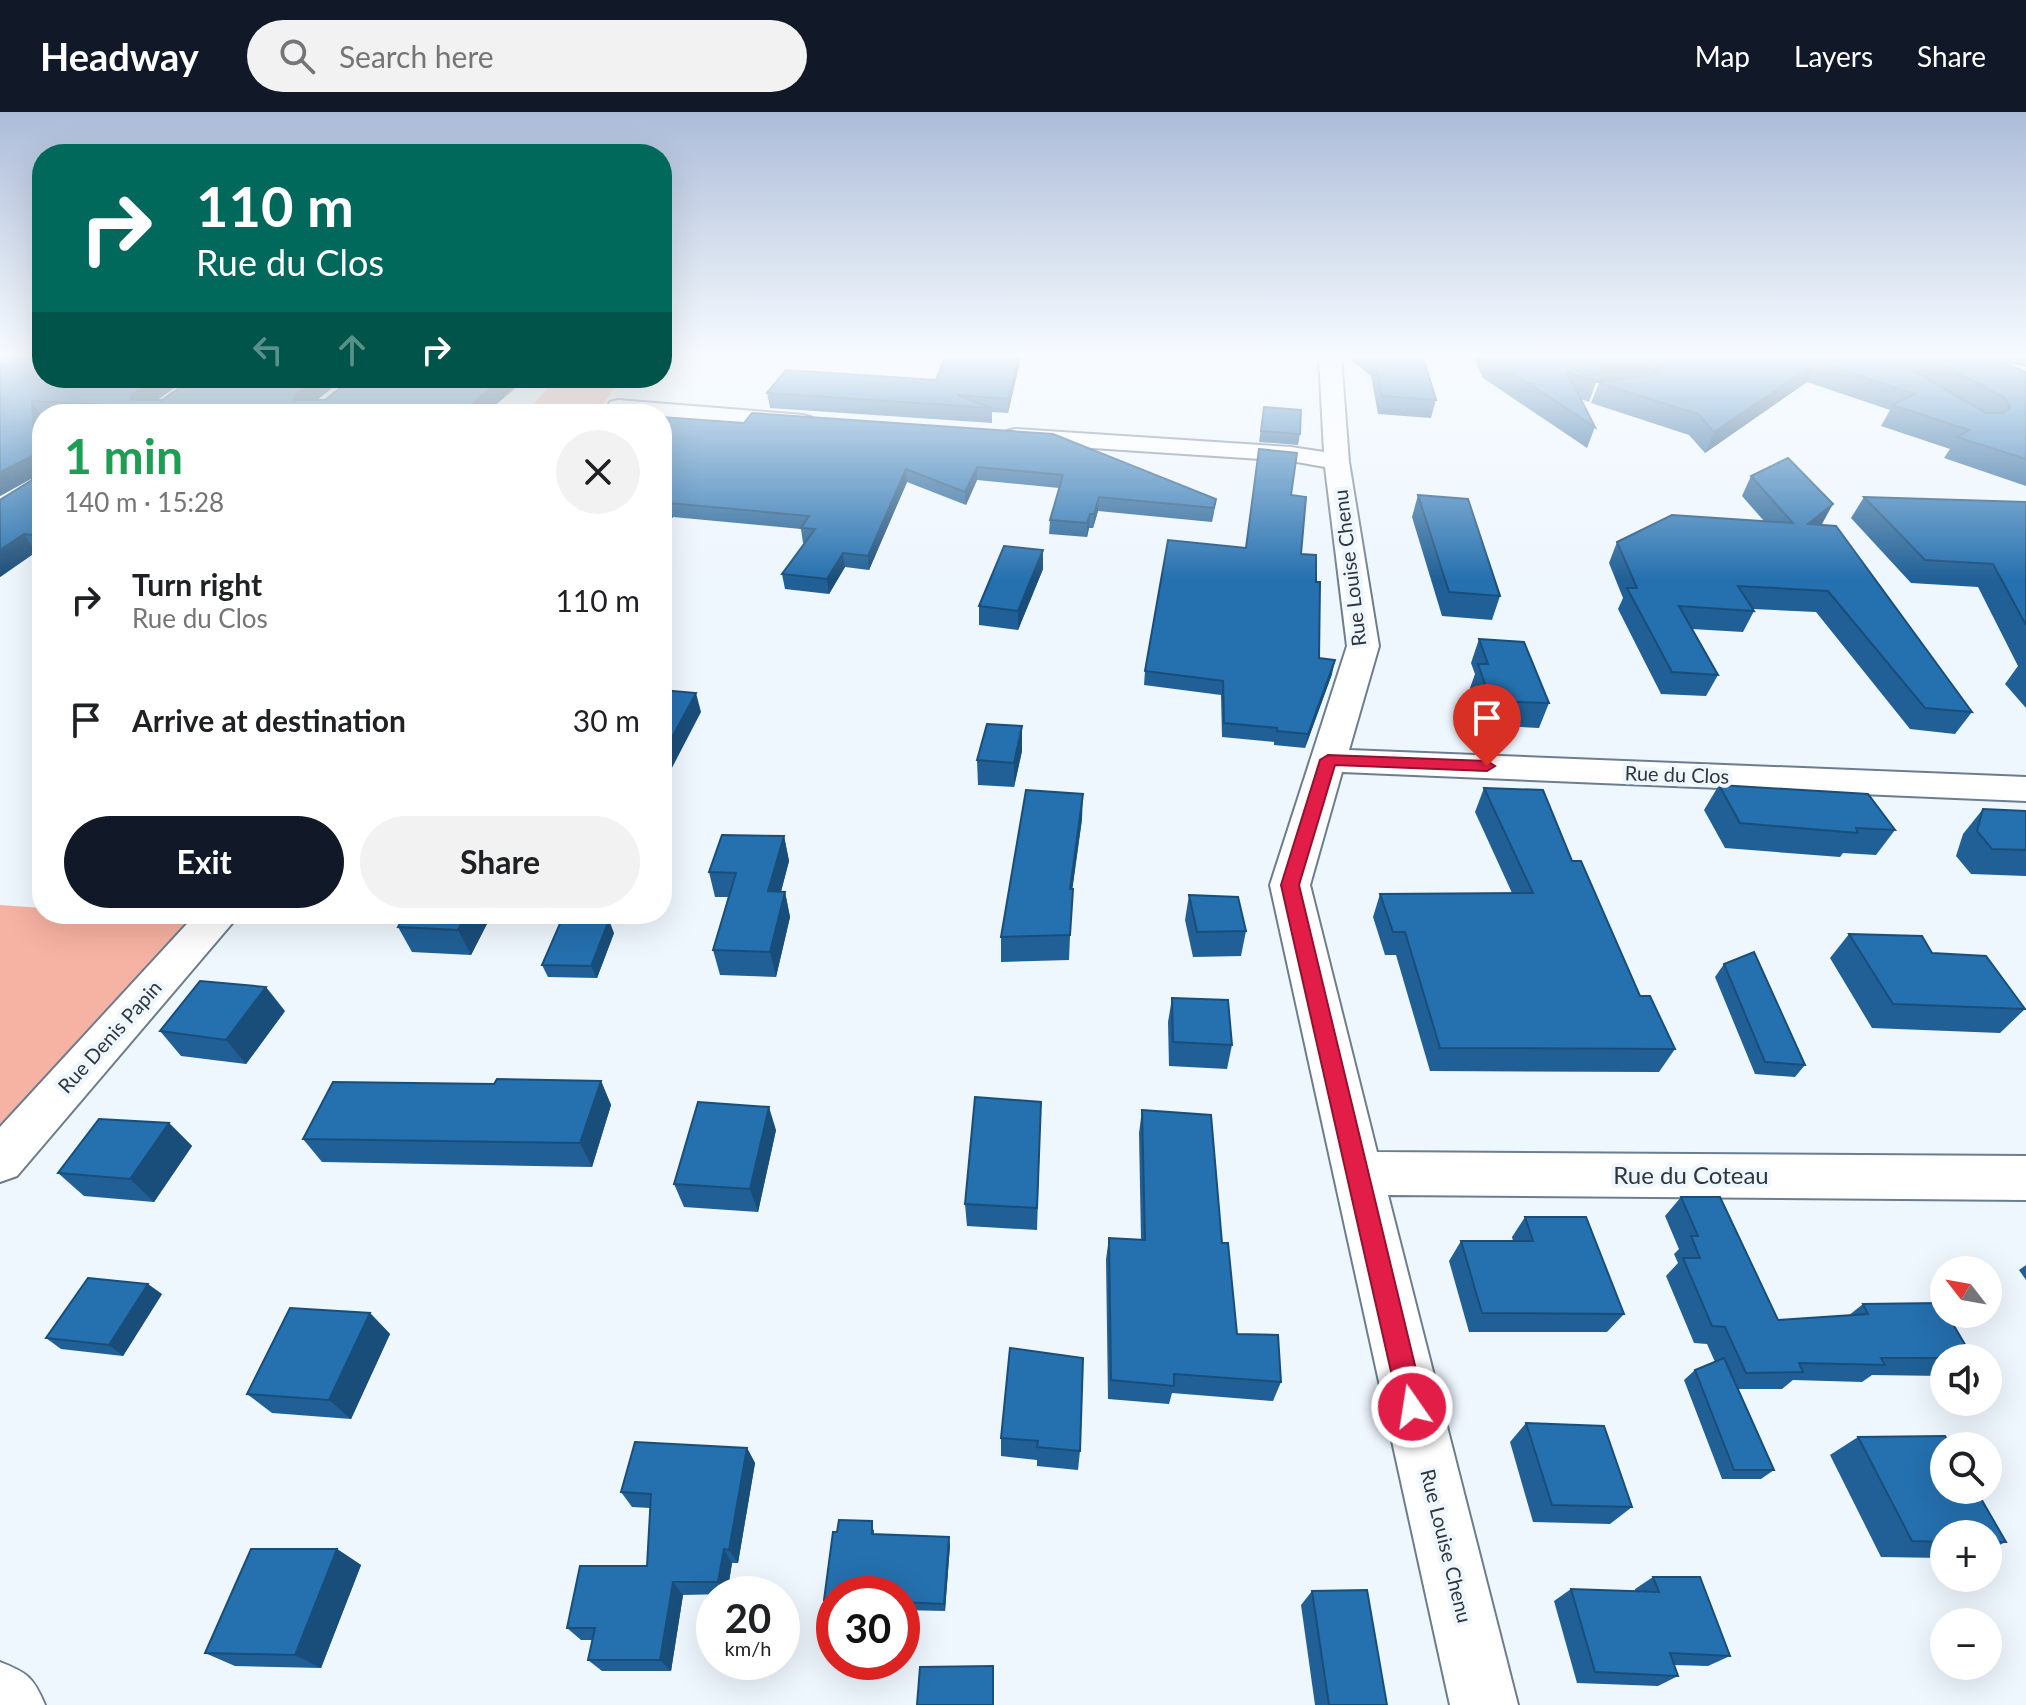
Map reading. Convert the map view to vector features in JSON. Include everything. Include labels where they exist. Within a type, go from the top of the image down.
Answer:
[{"type":"street","name":"Rue Louise Chenu","points":[[1335,431],[1363,646],[1290,885],[1484,1705]]},
{"type":"street","points":[[989,435],[1291,454],[1337,462]]},
{"type":"street","name":"Rue du Clos","points":[[1328,760],[2026,789]]},
{"type":"street","name":"Rue Denis Papin","points":[[0,1161],[211,924]]},
{"type":"street","name":"Rue du Coteau","points":[[1356,1173],[2026,1178]]},
{"type":"street","points":[[0,1695],[11,1705]]},
{"type":"shaded area","points":[[0,905],[32,907],[32,924],[186,924],[0,1140]]},
{"type":"building","points":[[0,431],[32,431],[32,456],[0,472]]},
{"type":"building","points":[[672,431],[1053,434],[1216,499],[1214,508],[1099,497],[1094,514],[1090,514],[1087,523],[1050,520],[1063,475],[977,467],[965,492],[906,469],[868,556],[843,553],[827,579],[782,574],[815,529],[801,528],[809,516],[672,503]]},
{"type":"building","points":[[1265,431],[1300,431],[1300,434]]},
{"type":"building","points":[[1967,431],[2026,431],[2026,459],[1957,437]]},
{"type":"building","points":[[1259,449],[1297,453],[1291,495],[1306,497],[1301,554],[1316,555],[1316,582],[1320,582],[1319,658],[1335,660],[1308,734],[1224,723],[1223,681],[1145,671],[1168,540],[1246,548]]},
{"type":"building","points":[[1788,458],[1833,504],[1808,524],[1836,526],[1972,712],[1925,708],[1828,591],[1738,586],[1754,611],[1679,606],[1718,675],[1672,672],[1627,588],[1637,588],[1617,542],[1672,515],[1793,523],[1751,476]]},
{"type":"building","points":[[32,480],[32,535],[24,534],[0,550],[0,500]]},
{"type":"building","points":[[1418,495],[1468,499],[1500,596],[1449,592]]},
{"type":"building","points":[[1864,497],[2026,502],[2026,625],[1993,564],[1925,560]]},
{"type":"building","points":[[1004,546],[1043,550],[1018,611],[979,606]]},
{"type":"building","points":[[1479,639],[1524,642],[1549,703],[1491,701],[1478,664],[1488,664]]},
{"type":"building","points":[[672,691],[696,693],[672,737]]},
{"type":"building","points":[[987,724],[1022,726],[1014,763],[977,760]]},
{"type":"building","points":[[1719,785],[1868,794],[1895,830],[1856,828],[1858,833],[1740,823]]},
{"type":"building","points":[[1484,788],[1543,790],[1572,861],[1581,861],[1640,996],[1650,996],[1675,1049],[1440,1048],[1405,932],[1393,932],[1380,894],[1533,893]]},
{"type":"building","points":[[1026,790],[1083,794],[1070,889],[1073,889],[1070,935],[1001,937]]},
{"type":"building","points":[[1983,809],[2026,811],[2026,850],[1992,849],[1977,831]]},
{"type":"building","points":[[722,835],[784,836],[768,891],[785,892],[770,952],[713,950],[736,873],[709,872]]},
{"type":"building","points":[[1189,895],[1238,897],[1246,931],[1197,932]]},
{"type":"building","points":[[400,924],[461,924],[458,930],[398,927]]},
{"type":"building","points":[[560,924],[607,924],[591,966],[542,965]]},
{"type":"building","points":[[1849,934],[1922,936],[1932,953],[1986,956],[2025,1009],[1893,1004]]},
{"type":"building","points":[[1754,952],[1805,1065],[1765,1062],[1724,964]]},
{"type":"building","points":[[200,981],[266,987],[226,1040],[160,1031]]},
{"type":"building","points":[[1172,998],[1228,1000],[1232,1045],[1173,1042]]},
{"type":"building","points":[[497,1079],[601,1081],[580,1143],[303,1139],[333,1082],[494,1084]]},
{"type":"building","points":[[975,1097],[1041,1102],[1037,1208],[965,1204]]},
{"type":"building","points":[[698,1102],[769,1107],[750,1189],[674,1184]]},
{"type":"building","points":[[1142,1110],[1211,1115],[1222,1243],[1228,1243],[1237,1334],[1278,1335],[1281,1382],[1174,1374],[1174,1386],[1111,1380],[1109,1238],[1145,1240]]},
{"type":"building","points":[[99,1119],[169,1123],[130,1179],[58,1173]]},
{"type":"building","points":[[1681,1197],[1720,1197],[1778,1320],[1868,1314],[1863,1304],[1930,1303],[1930,1328],[1955,1328],[1965,1344],[1930,1344],[1930,1358],[1881,1358],[1885,1365],[1799,1363],[1803,1372],[1746,1373],[1725,1327],[1712,1326],[1683,1258],[1700,1258],[1691,1236],[1698,1236]]},
{"type":"building","points":[[1525,1217],[1586,1217],[1624,1314],[1482,1313],[1461,1241],[1533,1241]]},
{"type":"building","points":[[88,1278],[148,1284],[109,1345],[46,1338]]},
{"type":"building","points":[[290,1308],[370,1313],[329,1400],[247,1394]]},
{"type":"building","points":[[1010,1348],[1083,1358],[1080,1451],[1037,1447],[1038,1441],[1001,1438]]},
{"type":"building","points":[[1724,1358],[1774,1470],[1734,1470],[1695,1370]]},
{"type":"building","points":[[1526,1423],[1604,1426],[1632,1507],[1552,1505]]},
{"type":"building","points":[[1930,1436],[1930,1504],[1984,1504],[1993,1520],[1930,1520],[1930,1542],[1912,1541],[1858,1437]]},
{"type":"building","points":[[635,1442],[747,1448],[729,1550],[724,1549],[719,1576],[696,1576],[696,1582],[673,1582],[660,1660],[588,1660],[595,1628],[567,1628],[580,1566],[647,1566],[651,1494],[621,1492]]},
{"type":"building","points":[[839,1520],[872,1521],[872,1534],[949,1537],[944,1604],[920,1603],[920,1576],[827,1576],[833,1532],[837,1532]]},
{"type":"building","points":[[251,1549],[337,1549],[295,1655],[205,1653]]},
{"type":"building","points":[[1653,1577],[1700,1577],[1730,1656],[1670,1653],[1678,1676],[1595,1672],[1571,1589],[1659,1592]]},
{"type":"building","points":[[1367,1590],[1387,1705],[1329,1705],[1312,1591]]},
{"type":"building","points":[[993,1666],[993,1705],[917,1705],[920,1667]]},
{"type":"route","points":[[1412,1407],[1290,885],[1328,760],[1487,766]]}]
